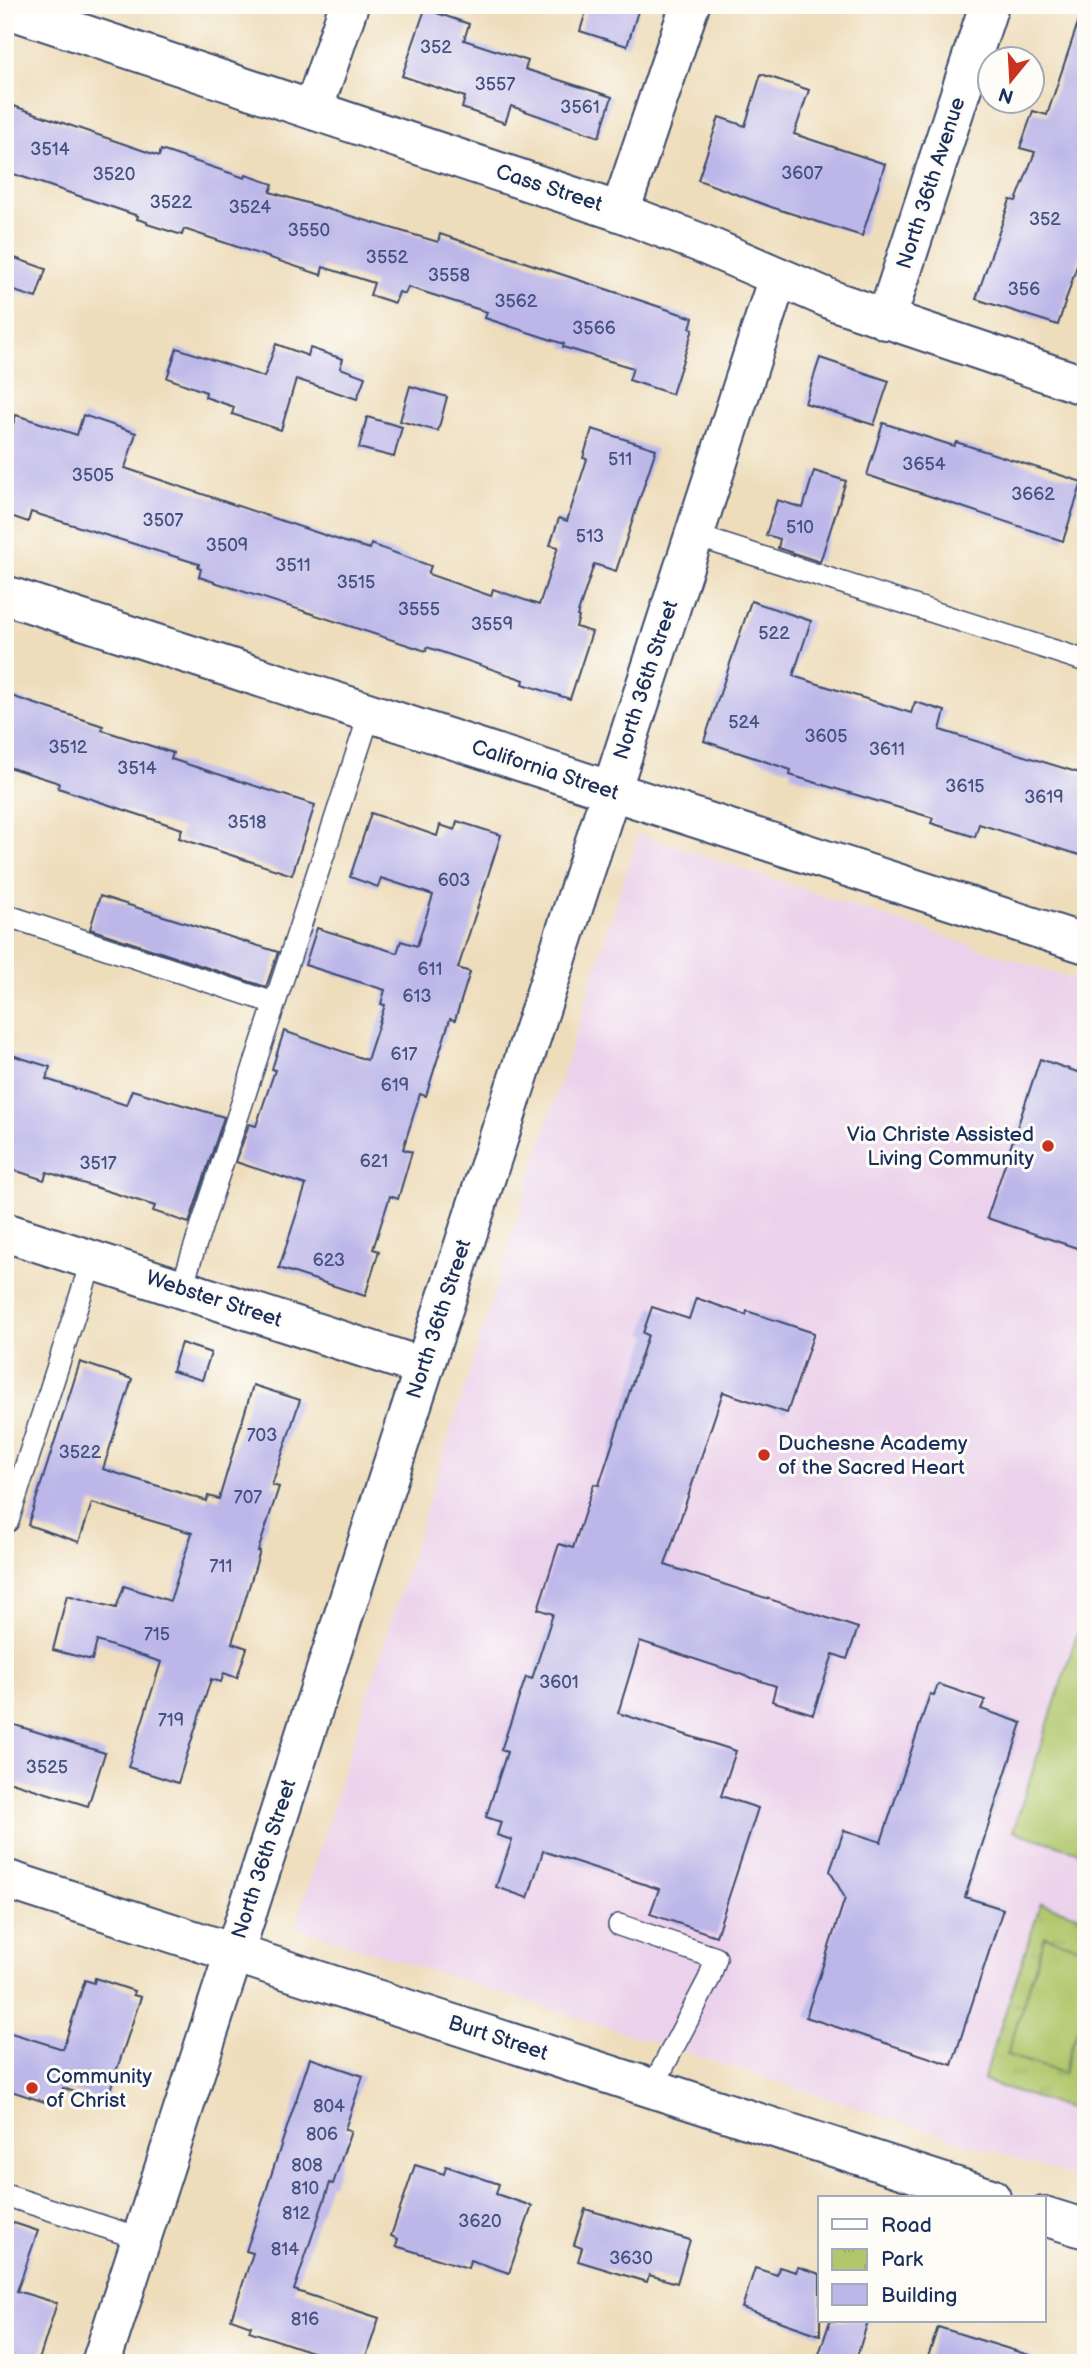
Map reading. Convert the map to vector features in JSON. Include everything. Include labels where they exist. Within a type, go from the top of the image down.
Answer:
[{"type":"street","points":[[313,110],[349,5]]},
{"type":"street","points":[[620,212],[690,5]]},
{"type":"street","name":"North 36th Avenue","points":[[886,320],[989,5]]},
{"type":"street","name":"Cass Street","points":[[5,8],[56,15],[313,110],[620,212],[698,242],[837,302],[1086,386]]},
{"type":"street","name":"North 36th Street","points":[[101,2363],[778,276]]},
{"type":"street","name":"California Street","points":[[5,595],[1086,944]]},
{"type":"street","name":"Webster Street","points":[[5,1232],[423,1367]]},
{"type":"street","name":"Burt Street","points":[[5,1878],[985,2196]]},
{"type":"street","points":[[1046,2217],[1086,2229]]},
{"type":"lane","points":[[693,535],[1086,661]]},
{"type":"lane","points":[[181,1289],[370,713]]},
{"type":"lane","points":[[5,915],[274,1003]]},
{"type":"lane","points":[[8,1521],[92,1260]]},
{"type":"lane","points":[[619,1925],[716,1958],[709,1979],[652,2088]]},
{"type":"lane","points":[[5,2194],[142,2239]]},
{"type":"shaded area","name":"Duchesne Academy of the Sacred Heart","points":[[638,834],[1086,984],[1086,2181],[295,1927]]},
{"type":"green space","points":[[1086,1607],[1086,1854],[1013,1831]]},
{"type":"green space","points":[[1041,1903],[1086,1918],[1086,2114],[983,2081]]},
{"type":"green space","points":[[1045,1936],[1086,1949],[1086,2003],[1063,2073],[1007,2055]]},
{"type":"building","points":[[588,5],[640,5],[627,46],[580,31]]},
{"type":"building","points":[[425,9],[469,24],[464,40],[528,61],[525,69],[612,97],[599,137],[511,106],[505,123],[462,108],[465,97],[402,76]]},
{"type":"building","points":[[1081,14],[1086,15],[1086,258],[1080,256],[1058,325],[976,299],[1010,200],[1016,201],[1035,152],[1020,148],[1031,116],[1047,115]]},
{"type":"building","points":[[761,74],[809,90],[794,134],[885,164],[862,236],[698,180],[719,117],[745,126]]},
{"type":"building","points":[[5,103],[159,156],[161,150],[245,178],[246,175],[273,184],[270,192],[438,242],[440,234],[693,318],[690,328],[693,329],[672,394],[629,380],[633,368],[563,347],[564,344],[485,318],[487,312],[408,287],[405,294],[399,292],[395,303],[370,295],[374,283],[323,267],[321,275],[184,229],[182,235],[147,224],[137,219],[138,216],[5,171]]},
{"type":"building","points":[[12,257],[46,269],[36,298],[5,288],[5,278]]},
{"type":"building","points":[[276,344],[308,356],[310,348],[343,359],[340,368],[365,377],[357,399],[296,379],[281,430],[232,414],[234,407],[205,397],[206,392],[167,378],[177,348],[264,377]]},
{"type":"building","points":[[820,358],[889,381],[874,425],[805,403]]},
{"type":"building","points":[[410,386],[447,397],[438,431],[400,421]]},
{"type":"building","points":[[16,415],[77,435],[83,415],[136,433],[125,468],[345,542],[370,549],[371,544],[431,566],[428,574],[491,596],[493,589],[539,605],[558,547],[550,545],[559,518],[567,521],[587,459],[583,458],[592,429],[656,449],[616,571],[594,564],[576,627],[592,632],[570,699],[523,684],[524,680],[427,647],[426,651],[199,577],[199,564],[31,512],[28,522],[5,514],[5,447]]},
{"type":"building","points":[[367,417],[402,427],[394,457],[359,448]]},
{"type":"building","points":[[883,423],[954,446],[956,442],[1082,482],[1063,541],[867,475]]},
{"type":"building","points":[[814,471],[846,481],[820,562],[778,548],[780,539],[766,535],[777,500],[803,508]]},
{"type":"building","points":[[751,601],[811,621],[793,676],[911,713],[915,702],[945,711],[940,730],[1086,775],[1086,857],[979,824],[975,837],[931,823],[933,818],[790,775],[791,770],[704,741]]},
{"type":"building","points":[[5,694],[103,726],[102,730],[173,753],[171,759],[315,805],[292,875],[179,838],[182,829],[58,788],[59,783],[5,766]]},
{"type":"building","points":[[371,813],[437,836],[440,825],[455,830],[457,821],[501,835],[458,968],[470,972],[455,1020],[450,1019],[426,1096],[420,1094],[403,1149],[412,1152],[398,1199],[390,1196],[373,1249],[379,1251],[365,1296],[279,1268],[306,1185],[236,1162],[249,1124],[256,1126],[275,1070],[272,1069],[284,1031],[367,1060],[385,1005],[381,1004],[385,990],[305,965],[317,928],[397,953],[401,941],[417,946],[433,895],[381,878],[378,887],[350,877]]},
{"type":"building","points":[[100,896],[278,952],[266,987],[90,929]]},
{"type":"building","points":[[5,1053],[50,1067],[46,1079],[126,1105],[132,1090],[224,1117],[189,1223],[153,1211],[155,1206],[47,1172],[44,1180],[5,1167]]},
{"type":"building","name":"Via Christe Assisted Living Community","points":[[1040,1059],[1086,1075],[1086,1251],[987,1218]]},
{"type":"building","points":[[696,1298],[814,1333],[787,1413],[723,1392],[665,1565],[858,1628],[847,1659],[833,1654],[813,1714],[772,1701],[776,1686],[640,1641],[618,1713],[736,1751],[721,1796],[758,1808],[716,1936],[650,1914],[659,1889],[543,1851],[528,1898],[496,1887],[512,1840],[497,1835],[501,1822],[486,1817],[507,1752],[501,1750],[526,1677],[532,1679],[553,1614],[538,1609],[559,1544],[573,1548],[594,1484],[599,1485],[648,1335],[643,1333],[652,1307],[689,1319]]},
{"type":"building","points":[[181,1343],[211,1353],[202,1380],[172,1371]]},
{"type":"building","points":[[80,1362],[132,1379],[103,1469],[207,1501],[208,1496],[219,1499],[253,1385],[300,1400],[272,1485],[279,1487],[232,1643],[247,1648],[237,1678],[224,1673],[221,1682],[211,1679],[178,1783],[128,1767],[161,1662],[97,1641],[92,1660],[53,1650],[67,1595],[116,1608],[124,1586],[170,1601],[192,1533],[92,1503],[79,1542],[28,1525]]},
{"type":"building","points":[[938,1684],[985,1700],[981,1709],[1022,1723],[965,1897],[1003,1909],[952,2065],[806,2017],[845,1898],[830,1871],[844,1830],[881,1842],[930,1694],[934,1695]]},
{"type":"building","points":[[5,1722],[105,1753],[88,1806],[5,1780]]},
{"type":"building","points":[[95,1978],[134,1991],[133,1995],[141,1997],[106,2102],[63,2088],[57,2106],[5,2089],[5,2031],[63,2049],[85,1980],[94,1983]]},
{"type":"building","points":[[310,2058],[363,2076],[345,2129],[351,2131],[333,2184],[330,2183],[294,2290],[379,2318],[364,2363],[340,2363],[249,2331],[251,2326],[231,2319],[253,2253],[246,2251]]},
{"type":"building","points":[[415,2165],[444,2174],[446,2166],[499,2184],[496,2194],[532,2206],[509,2273],[470,2260],[468,2268],[396,2246],[398,2239],[391,2236]]},
{"type":"building","points":[[585,2209],[690,2240],[677,2283],[649,2275],[647,2282],[578,2261],[582,2248],[574,2245]]},
{"type":"building","points":[[5,2220],[38,2231],[17,2291],[57,2303],[38,2363],[5,2363]]},
{"type":"building","points":[[779,2267],[796,2272],[798,2267],[818,2273],[820,2335],[742,2308],[755,2268],[777,2275]]},
{"type":"building","points":[[830,2322],[868,2322],[855,2363],[816,2363]]},
{"type":"building","points":[[938,2327],[1032,2356],[1031,2363],[926,2363]]},
{"type":"place","name":"Via Christe Assisted Living Community","points":[[1048,1146]]},
{"type":"place","name":"Duchesne Academy of the Sacred Heart","points":[[764,1455]]},
{"type":"place","name":"Community of Christ","points":[[32,2088]]}]
